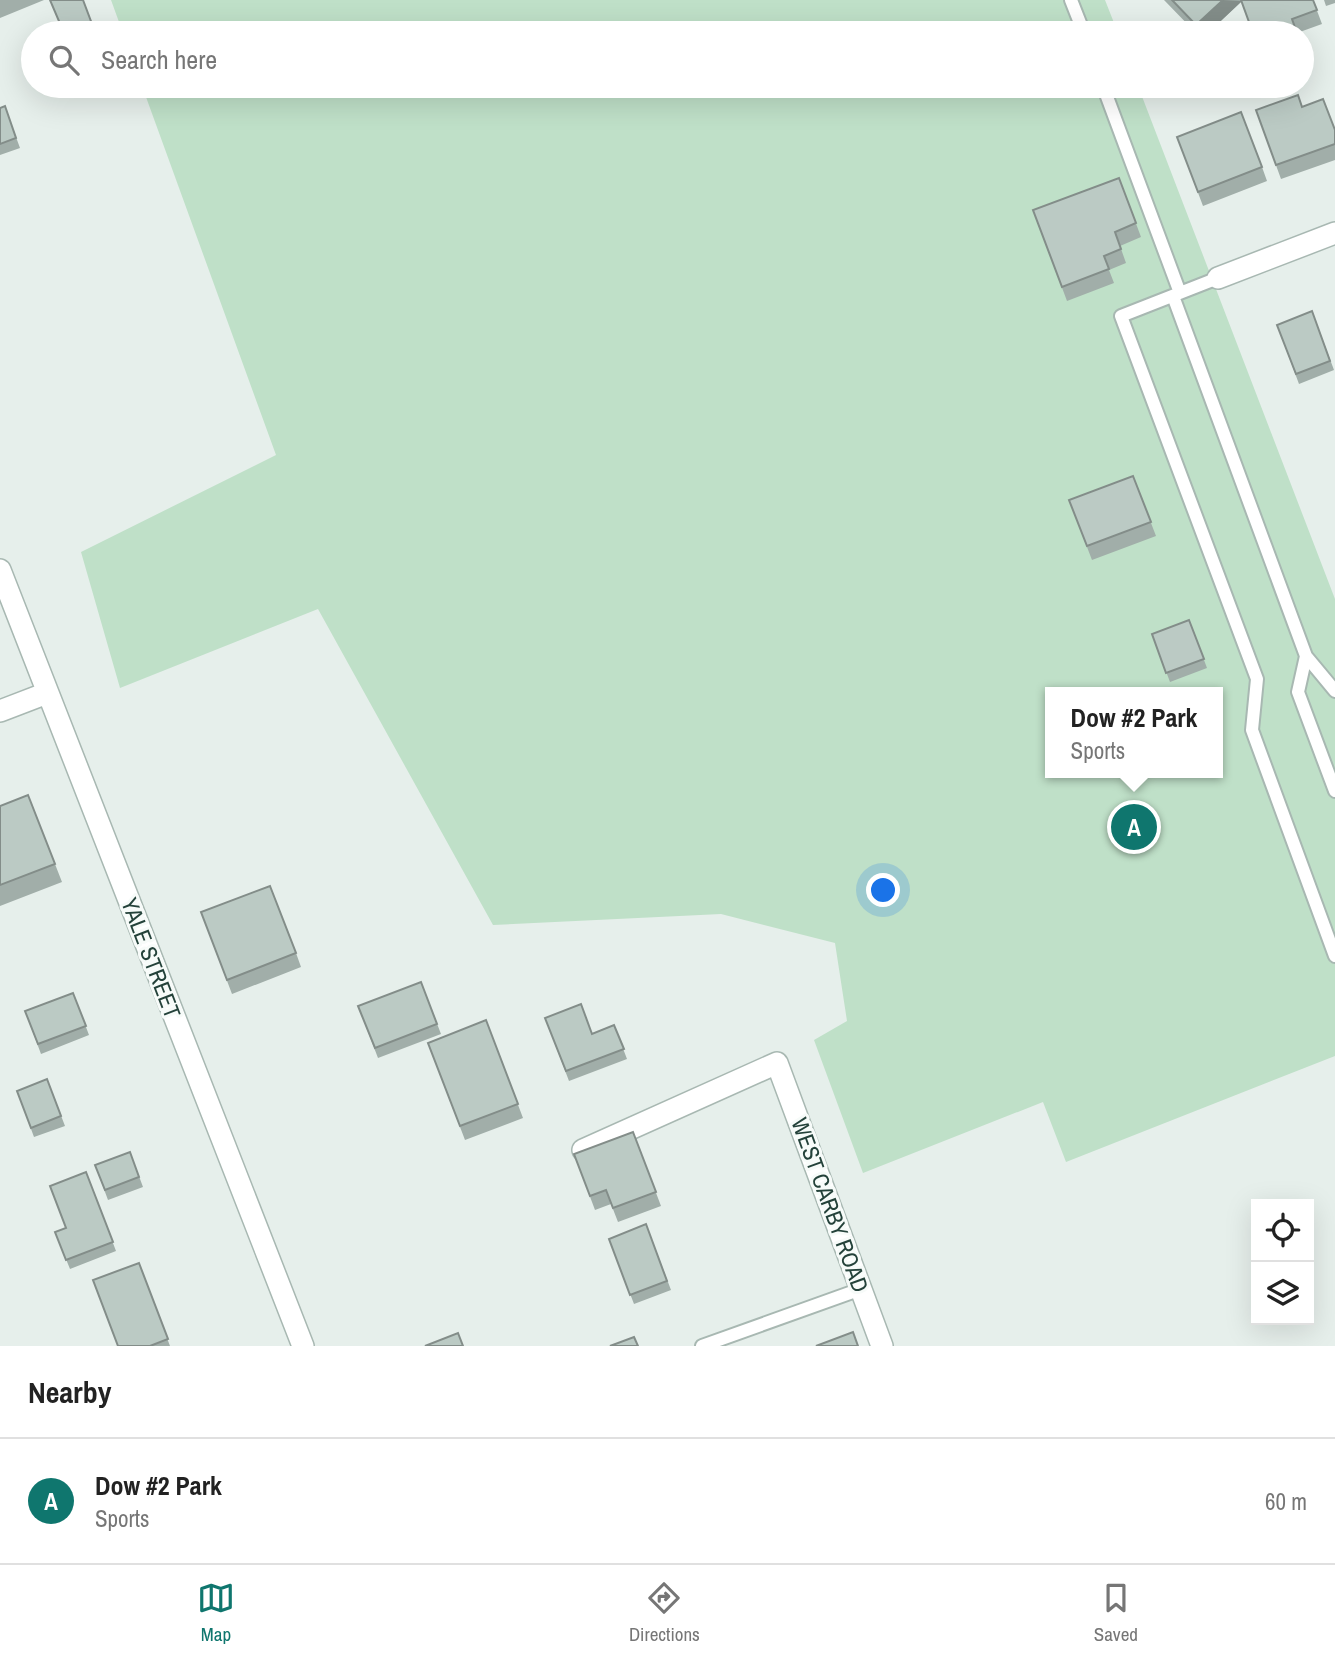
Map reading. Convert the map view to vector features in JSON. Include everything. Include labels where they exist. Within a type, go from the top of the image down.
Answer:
[{"type":"street","points":[[1218,278],[1335,233]]},
{"type":"street","name":"YALE STREET","points":[[0,570],[303,1346]]},
{"type":"street","points":[[0,711],[47,693]]},
{"type":"street","name":"WEST CARBY ROAD","points":[[583,1150],[777,1063],[882,1346]]},
{"type":"lane","points":[[1071,0],[1079,21]]},
{"type":"lane","points":[[1107,98],[1306,656],[1335,691]]},
{"type":"lane","points":[[1218,278],[1121,316],[1257,679],[1252,730],[1335,956]]},
{"type":"lane","points":[[1306,656],[1298,692],[1335,791]]},
{"type":"lane","points":[[702,1346],[861,1289]]},
{"type":"green space","points":[[111,0],[1105,0],[1113,21],[119,21]]},
{"type":"green space","points":[[146,98],[1143,98],[1335,599],[1335,1056],[1066,1162],[1043,1102],[863,1173],[814,1040],[847,1021],[835,943],[721,914],[493,925],[318,609],[120,688],[81,552],[276,455]]},
{"type":"building","points":[[50,0],[83,0],[91,21],[59,21]]},
{"type":"building","points":[[1172,0],[1223,0],[1200,21],[1192,21]]},
{"type":"building","points":[[1241,0],[1313,0],[1317,10],[1292,19],[1293,21],[1249,21]]},
{"type":"building","points":[[1290,98],[1299,98],[1302,107],[1323,99],[1335,130],[1335,144],[1276,165],[1256,110]]},
{"type":"building","points":[[5,106],[16,138],[0,144],[0,108]]},
{"type":"building","points":[[1241,112],[1262,167],[1198,192],[1177,137]]},
{"type":"building","points":[[1119,178],[1136,223],[1115,232],[1121,249],[1104,256],[1109,269],[1062,287],[1033,210]]},
{"type":"building","points":[[1312,311],[1330,361],[1296,374],[1277,325]]},
{"type":"building","points":[[1133,476],[1151,522],[1087,546],[1069,500]]},
{"type":"building","points":[[1189,620],[1204,659],[1166,673],[1152,634]]},
{"type":"building","points":[[28,795],[55,864],[0,885],[0,806]]},
{"type":"building","points":[[270,886],[296,953],[227,980],[201,912]]},
{"type":"building","points":[[421,982],[437,1024],[375,1048],[358,1006]]},
{"type":"building","points":[[73,993],[86,1026],[38,1044],[25,1011]]},
{"type":"building","points":[[581,1004],[592,1034],[614,1025],[624,1049],[566,1071],[545,1018]]},
{"type":"building","points":[[486,1020],[518,1104],[460,1126],[428,1043]]},
{"type":"building","points":[[47,1079],[61,1116],[31,1128],[17,1091]]},
{"type":"building","points":[[633,1132],[656,1192],[613,1208],[606,1190],[590,1196],[574,1154]]},
{"type":"building","points":[[130,1152],[139,1177],[105,1190],[95,1165]]},
{"type":"building","points":[[86,1172],[113,1242],[66,1260],[55,1232],[66,1228],[50,1186]]},
{"type":"building","points":[[646,1224],[667,1281],[630,1295],[609,1239]]},
{"type":"building","points":[[139,1263],[168,1339],[150,1346],[118,1346],[93,1280]]},
{"type":"building","points":[[853,1332],[858,1346],[816,1346]]},
{"type":"building","points":[[458,1333],[463,1346],[425,1346]]},
{"type":"building","points":[[634,1337],[638,1346],[610,1346]]},
{"type":"place","name":"Dow #2 Park","points":[[1134,827]]}]
